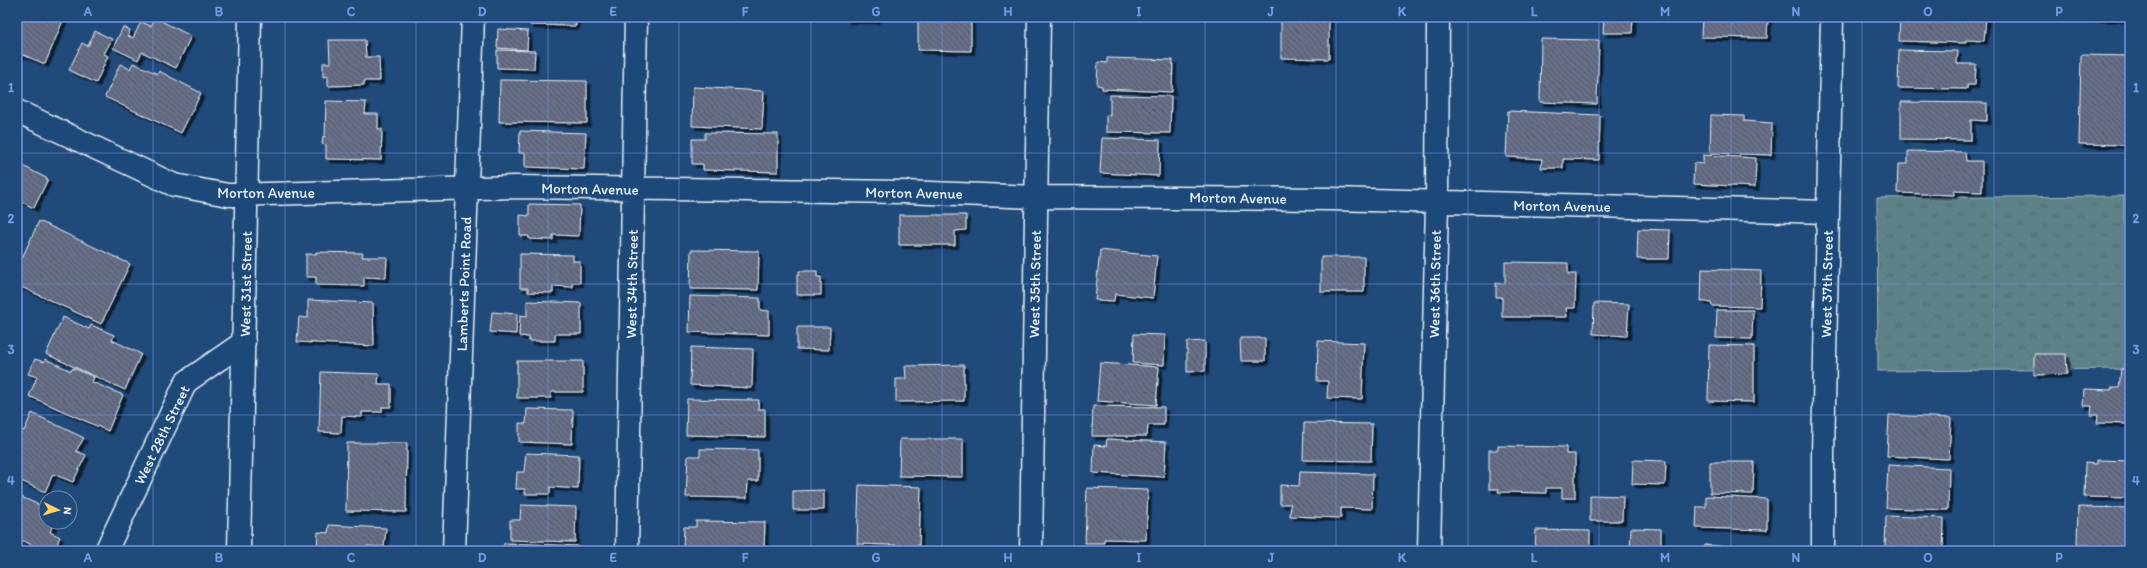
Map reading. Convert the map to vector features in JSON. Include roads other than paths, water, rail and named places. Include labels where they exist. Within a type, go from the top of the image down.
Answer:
[{"type":"street","name":"West 31st Street","points":[[239,551],[250,17]]},
{"type":"street","name":"Lamberts Point Road","points":[[454,551],[468,188],[468,124],[472,17]]},
{"type":"street","name":"West 34th Street","points":[[627,551],[636,17]]},
{"type":"street","name":"West 35th Street","points":[[1030,551],[1039,17]]},
{"type":"street","name":"West 36th Street","points":[[1429,551],[1437,203],[1438,17]]},
{"type":"street","name":"West 37th Street","points":[[1823,551],[1823,454],[1832,17]]},
{"type":"street","name":"Morton Avenue","points":[[17,111],[174,185],[212,193],[247,195],[515,187],[633,190],[904,192],[1036,196],[1331,199],[1437,203],[1828,212]]},
{"type":"street","name":"West 28th Street","points":[[106,551],[186,382],[244,342]]}]
